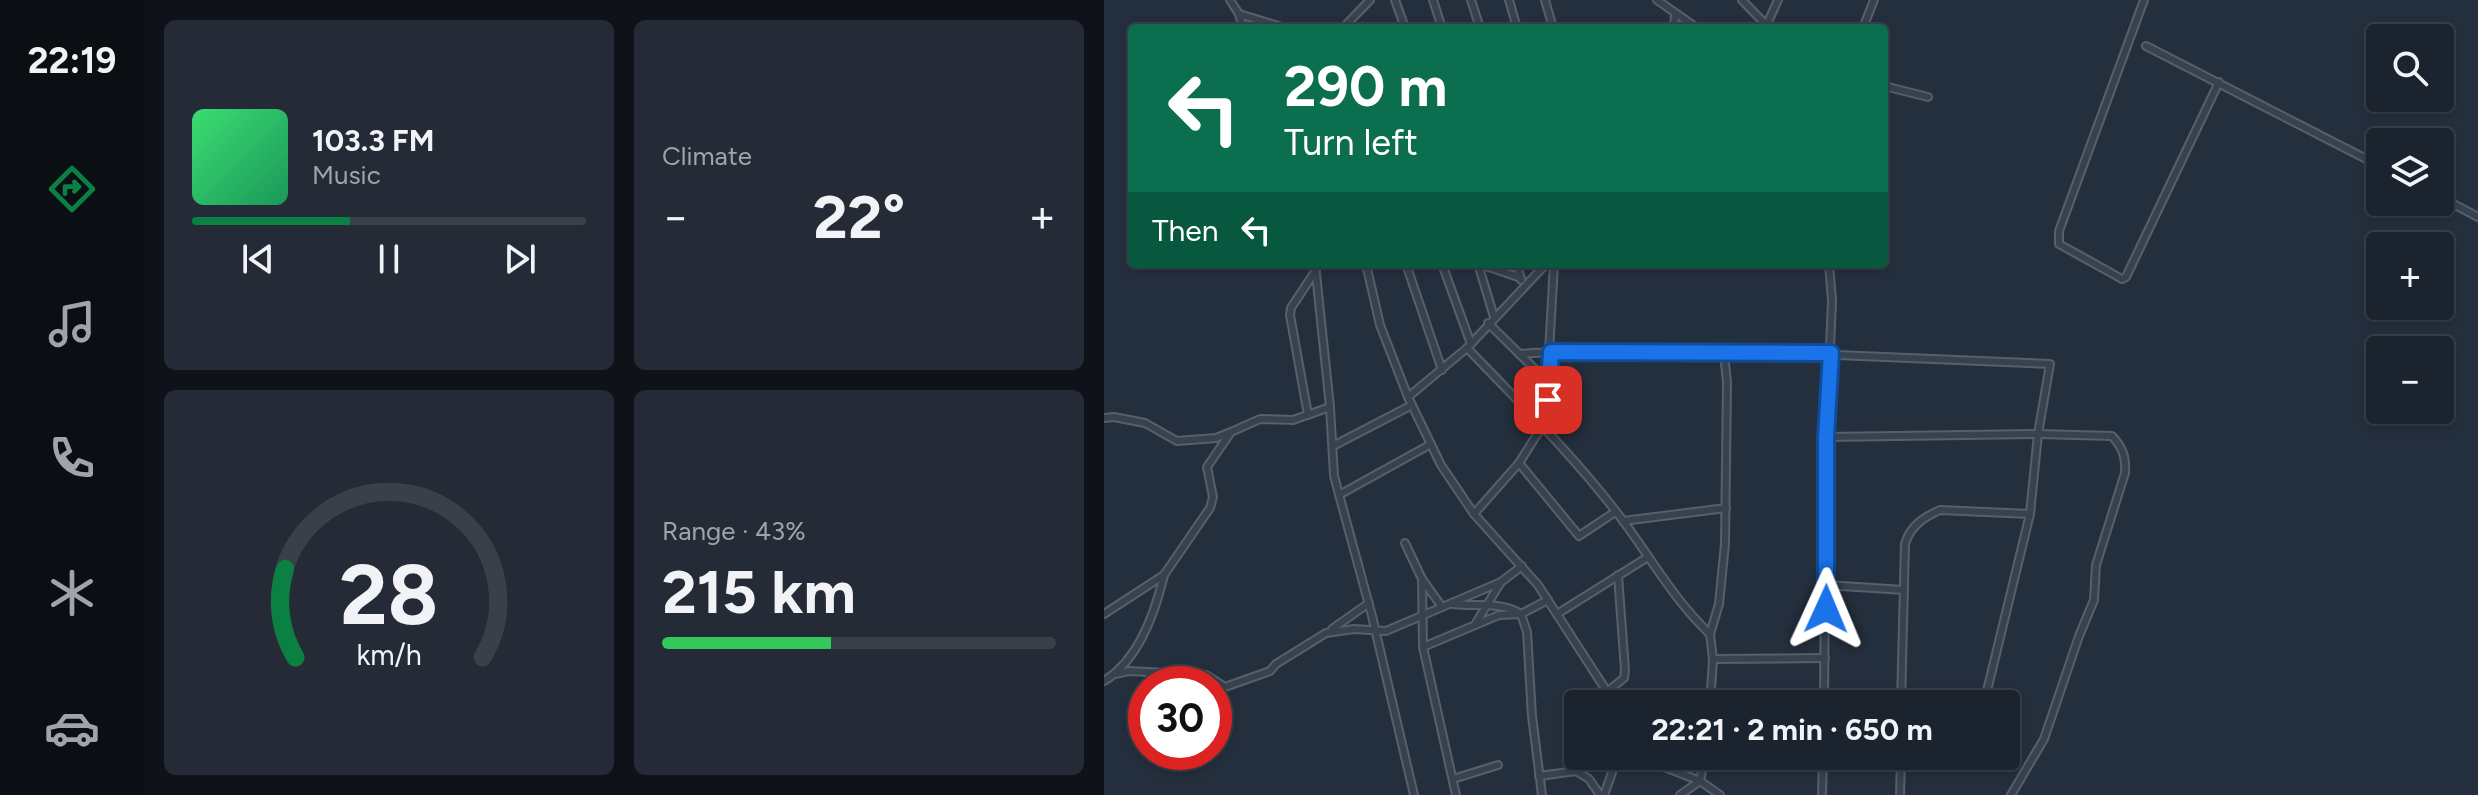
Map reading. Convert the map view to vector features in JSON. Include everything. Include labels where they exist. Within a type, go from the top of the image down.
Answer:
[{"type":"street","points":[[1230,0],[1242,24]]},
{"type":"street","points":[[1347,24],[1370,0]]},
{"type":"street","points":[[1395,0],[1404,24]]},
{"type":"street","points":[[1433,0],[1441,24]]},
{"type":"street","points":[[1471,0],[1479,24]]},
{"type":"street","points":[[1509,0],[1516,24]]},
{"type":"street","points":[[1545,0],[1552,24]]},
{"type":"street","points":[[1657,0],[1691,24]]},
{"type":"street","points":[[1742,0],[1766,24]]},
{"type":"street","points":[[1769,24],[1778,0]]},
{"type":"street","points":[[1865,24],[1874,0]]},
{"type":"street","points":[[2141,0],[2059,231],[2059,244],[2122,279],[2126,277],[2219,82]]},
{"type":"street","points":[[1239,14],[1272,24]]},
{"type":"street","points":[[1674,24],[1675,14]]},
{"type":"street","points":[[2146,46],[2366,158]]},
{"type":"street","points":[[1888,87],[1928,97]]},
{"type":"street","points":[[2454,204],[2478,217]]},
{"type":"street","points":[[1308,415],[1290,315],[1291,308],[1315,268]]},
{"type":"street","points":[[1316,268],[1334,476],[1369,603],[1414,795]]},
{"type":"street","points":[[1367,268],[1380,325],[1408,397],[1431,444],[1474,514],[1522,566],[1548,600],[1606,690]]},
{"type":"street","points":[[1407,268],[1442,370]]},
{"type":"street","points":[[1443,268],[1469,346],[1579,466],[1623,521],[1689,614],[1710,634]]},
{"type":"street","points":[[1480,268],[1494,317]]},
{"type":"street","points":[[1491,268],[1521,278]]},
{"type":"street","points":[[1518,268],[1524,287]]},
{"type":"street","points":[[1408,397],[1469,346],[1542,268]]},
{"type":"street","points":[[1474,514],[1519,463],[1544,427],[1554,268]]},
{"type":"street","points":[[1824,690],[1826,437],[1831,353],[1829,268]]},
{"type":"street","points":[[1488,323],[1549,383]]},
{"type":"street","points":[[1519,354],[1831,353],[2050,364],[2038,434],[2030,514],[1987,690]]},
{"type":"street","points":[[1711,690],[1713,659],[1710,634],[1719,604],[1725,544],[1727,382],[1724,354]]},
{"type":"street","points":[[1333,446],[1412,405]]},
{"type":"street","points":[[1104,418],[1145,423],[1177,441],[1216,438],[1260,419],[1293,420],[1330,407]]},
{"type":"street","points":[[1116,674],[1139,642],[1156,609],[1164,575],[1210,508],[1213,497],[1207,467],[1231,432]]},
{"type":"street","points":[[1826,437],[2112,436],[2121,446],[2126,460],[2125,473],[2096,565],[2094,600],[2044,739],[2011,795]]},
{"type":"street","points":[[1339,495],[1431,444]]},
{"type":"street","points":[[1519,463],[1579,536],[1615,512]]},
{"type":"street","points":[[1623,521],[1726,508]]},
{"type":"street","points":[[1901,690],[1905,544],[1908,533],[1926,516],[1940,510],[2030,514]]},
{"type":"street","points":[[1405,543],[1422,579],[1446,605],[1506,605],[1521,614],[1527,632],[1532,716],[1542,795]]},
{"type":"street","points":[[1557,614],[1648,557]]},
{"type":"street","points":[[1326,633],[1354,629],[1386,631],[1501,582],[1522,566]]},
{"type":"street","points":[[1104,614],[1164,575]]},
{"type":"street","points":[[1609,690],[1624,678],[1625,670],[1618,575]]},
{"type":"street","points":[[1422,579],[1423,647],[1456,795]]},
{"type":"street","points":[[1475,624],[1501,582]]},
{"type":"street","points":[[1826,585],[1904,590]]},
{"type":"street","points":[[1423,647],[1499,615],[1521,614],[1548,600]]},
{"type":"street","points":[[1104,681],[1129,671],[1206,675],[1225,687],[1270,671],[1369,603]]},
{"type":"street","points":[[1713,659],[1825,658]]},
{"type":"street","points":[[1453,779],[1498,765]]},
{"type":"street","points":[[1539,776],[1576,771],[1589,779],[1602,795],[1612,770]]},
{"type":"street","points":[[1672,770],[1700,781],[1720,795]]},
{"type":"street","points":[[1680,795],[1700,781],[1702,770]]},
{"type":"street","points":[[1822,795],[1823,770]]},
{"type":"street","points":[[1900,795],[1901,770]]},
{"type":"route","points":[[1548,400],[1551,352],[1831,353],[1826,437],[1826,609]]}]
